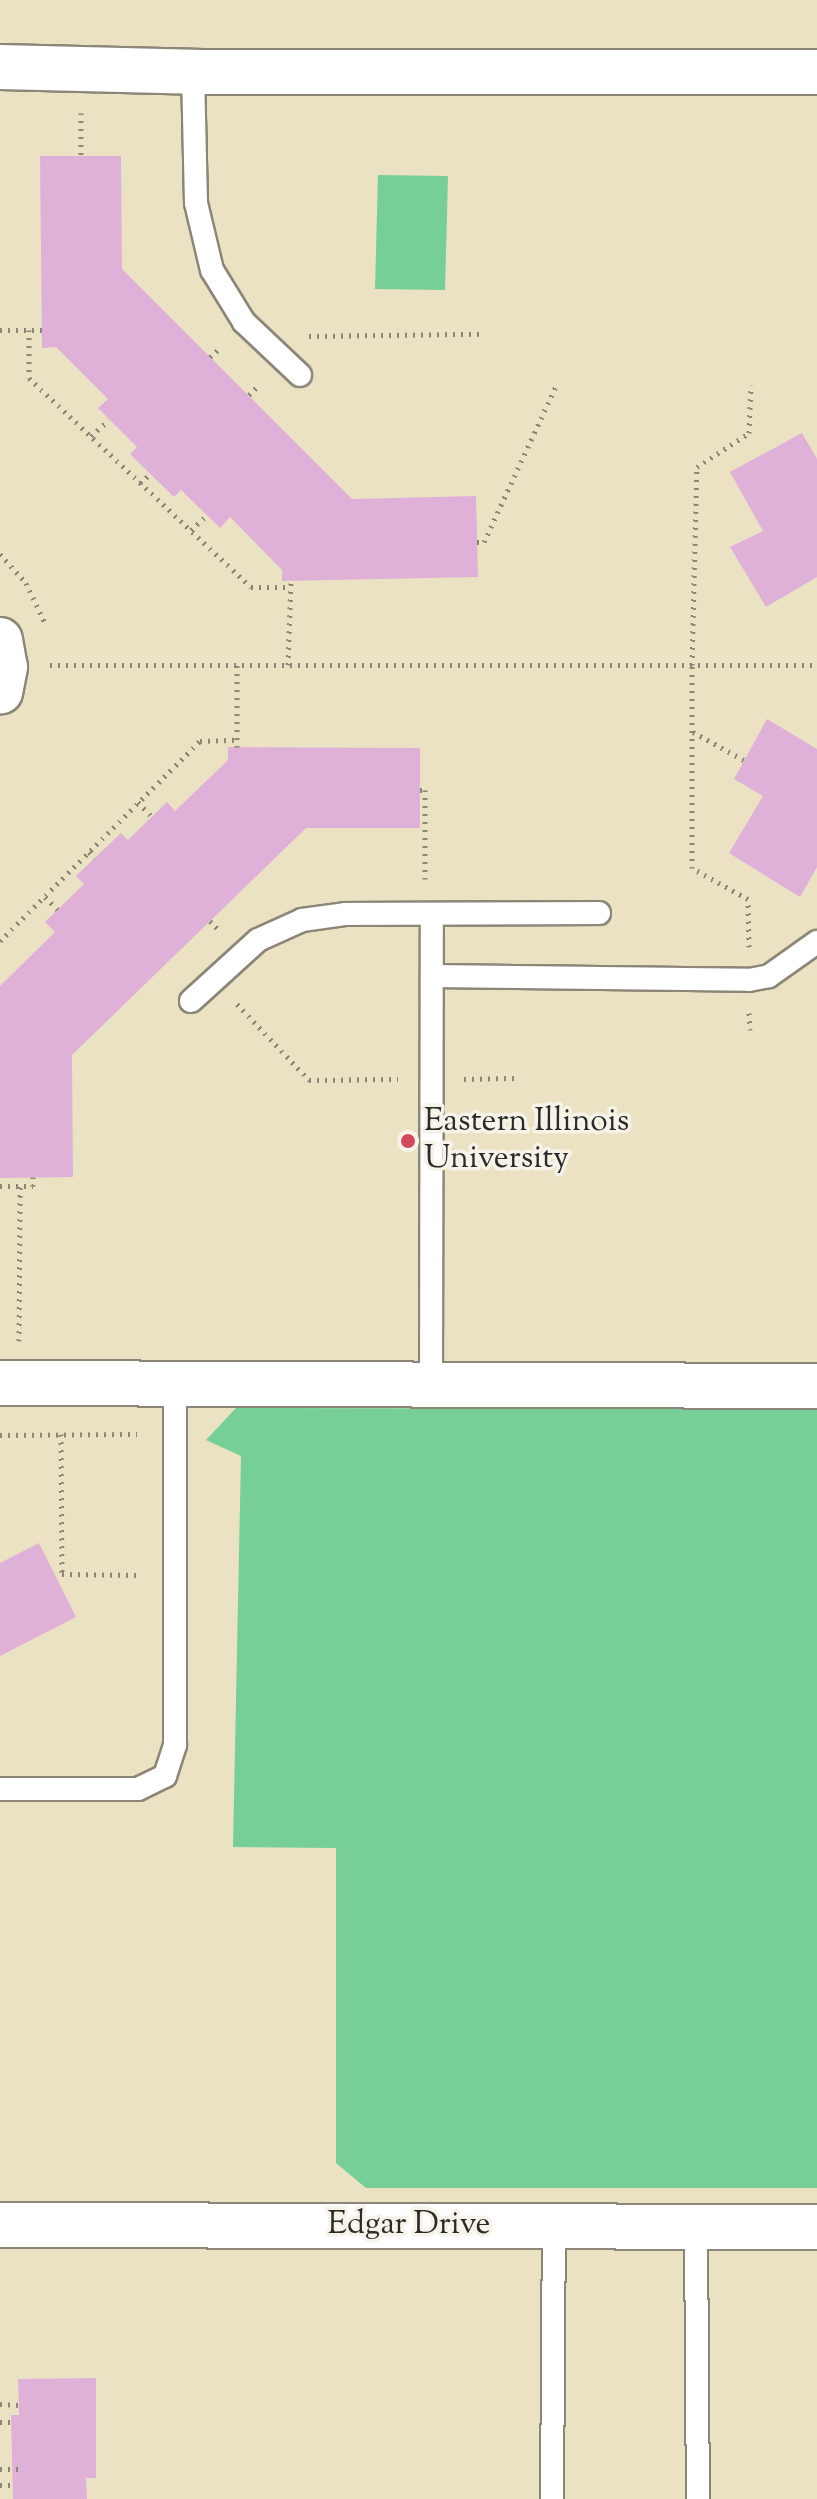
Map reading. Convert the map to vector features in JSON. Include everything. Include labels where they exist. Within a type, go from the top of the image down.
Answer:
[{"type":"street","points":[[0,67],[193,71],[817,72]]},
{"type":"street","points":[[0,640],[5,667],[0,692]]},
{"type":"street","points":[[0,1383],[817,1386]]},
{"type":"street","name":"Edgar Drive","points":[[0,2225],[817,2227]]},
{"type":"lane","points":[[193,71],[196,203],[212,270],[244,322],[292,368]]},
{"type":"lane","points":[[191,1001],[258,940],[302,920],[428,914],[599,913]]},
{"type":"lane","points":[[428,914],[432,976],[431,1384]]},
{"type":"lane","points":[[432,976],[749,980],[769,976],[817,942]]},
{"type":"lane","points":[[0,1789],[138,1789],[165,1776],[175,1745],[175,1383]]},
{"type":"lane","points":[[552,2499],[554,2226]]},
{"type":"lane","points":[[696,2227],[698,2499]]},
{"type":"path","points":[[81,109],[81,156]]},
{"type":"path","points":[[0,330],[42,330]]},
{"type":"path","points":[[29,330],[29,378],[251,587],[291,584],[288,665]]},
{"type":"path","points":[[249,395],[292,368],[311,334],[483,334]]},
{"type":"path","points":[[477,542],[484,542],[557,384]]},
{"type":"path","points":[[750,1030],[748,899],[692,868],[692,665],[697,467],[749,433],[751,385]]},
{"type":"path","points":[[91,436],[109,420]]},
{"type":"path","points":[[140,483],[150,474]]},
{"type":"path","points":[[191,530],[207,515]]},
{"type":"path","points":[[49,665],[817,665]]},
{"type":"path","points":[[0,941],[200,741],[237,743],[237,665]]},
{"type":"path","points":[[692,732],[744,760]]},
{"type":"path","points":[[420,790],[425,790],[428,914]]},
{"type":"path","points":[[138,802],[152,817]]},
{"type":"path","points":[[89,852],[95,858]]},
{"type":"path","points":[[45,897],[58,910]]},
{"type":"path","points":[[214,980],[309,1080],[517,1078]]},
{"type":"path","points":[[0,1186],[33,1186],[33,1177]]},
{"type":"path","points":[[19,1344],[20,1186]]},
{"type":"path","points":[[61,1434],[59,1576],[139,1575]]},
{"type":"path","points":[[0,1435],[137,1434]]},
{"type":"path","points":[[0,2404],[19,2405]]},
{"type":"path","points":[[0,2422],[11,2422]]},
{"type":"path","points":[[0,2469],[19,2469]]},
{"type":"path","points":[[0,2485],[11,2485]]},
{"type":"green space","points":[[378,175],[448,176],[445,290],[375,289]]},
{"type":"green space","points":[[236,1408],[817,1409],[817,2188],[366,2188],[336,2163],[336,1848],[233,1847],[241,1456],[206,1440]]},
{"type":"building","points":[[40,156],[121,156],[122,269],[352,499],[476,496],[478,577],[282,581],[282,570],[230,517],[220,528],[181,490],[174,497],[130,454],[137,447],[98,408],[108,399],[56,347],[42,348]]},
{"type":"building","points":[[802,433],[817,459],[817,577],[766,607],[730,547],[763,531],[730,472]]},
{"type":"building","points":[[767,719],[817,749],[817,867],[800,897],[729,853],[763,796],[734,779]]},
{"type":"building","points":[[228,747],[420,748],[420,828],[306,828],[72,1055],[73,1177],[0,1178],[0,986],[55,932],[45,922],[84,884],[76,876],[121,833],[128,840],[167,802],[175,811],[228,760]]},
{"type":"building","points":[[39,1543],[76,1617],[0,1656],[0,1563]]},
{"type":"building","points":[[96,2378],[96,2478],[86,2478],[87,2499],[13,2499],[11,2415],[19,2415],[18,2379]]},
{"type":"place","name":"Eastern Illinois University","points":[[408,1141]]}]
